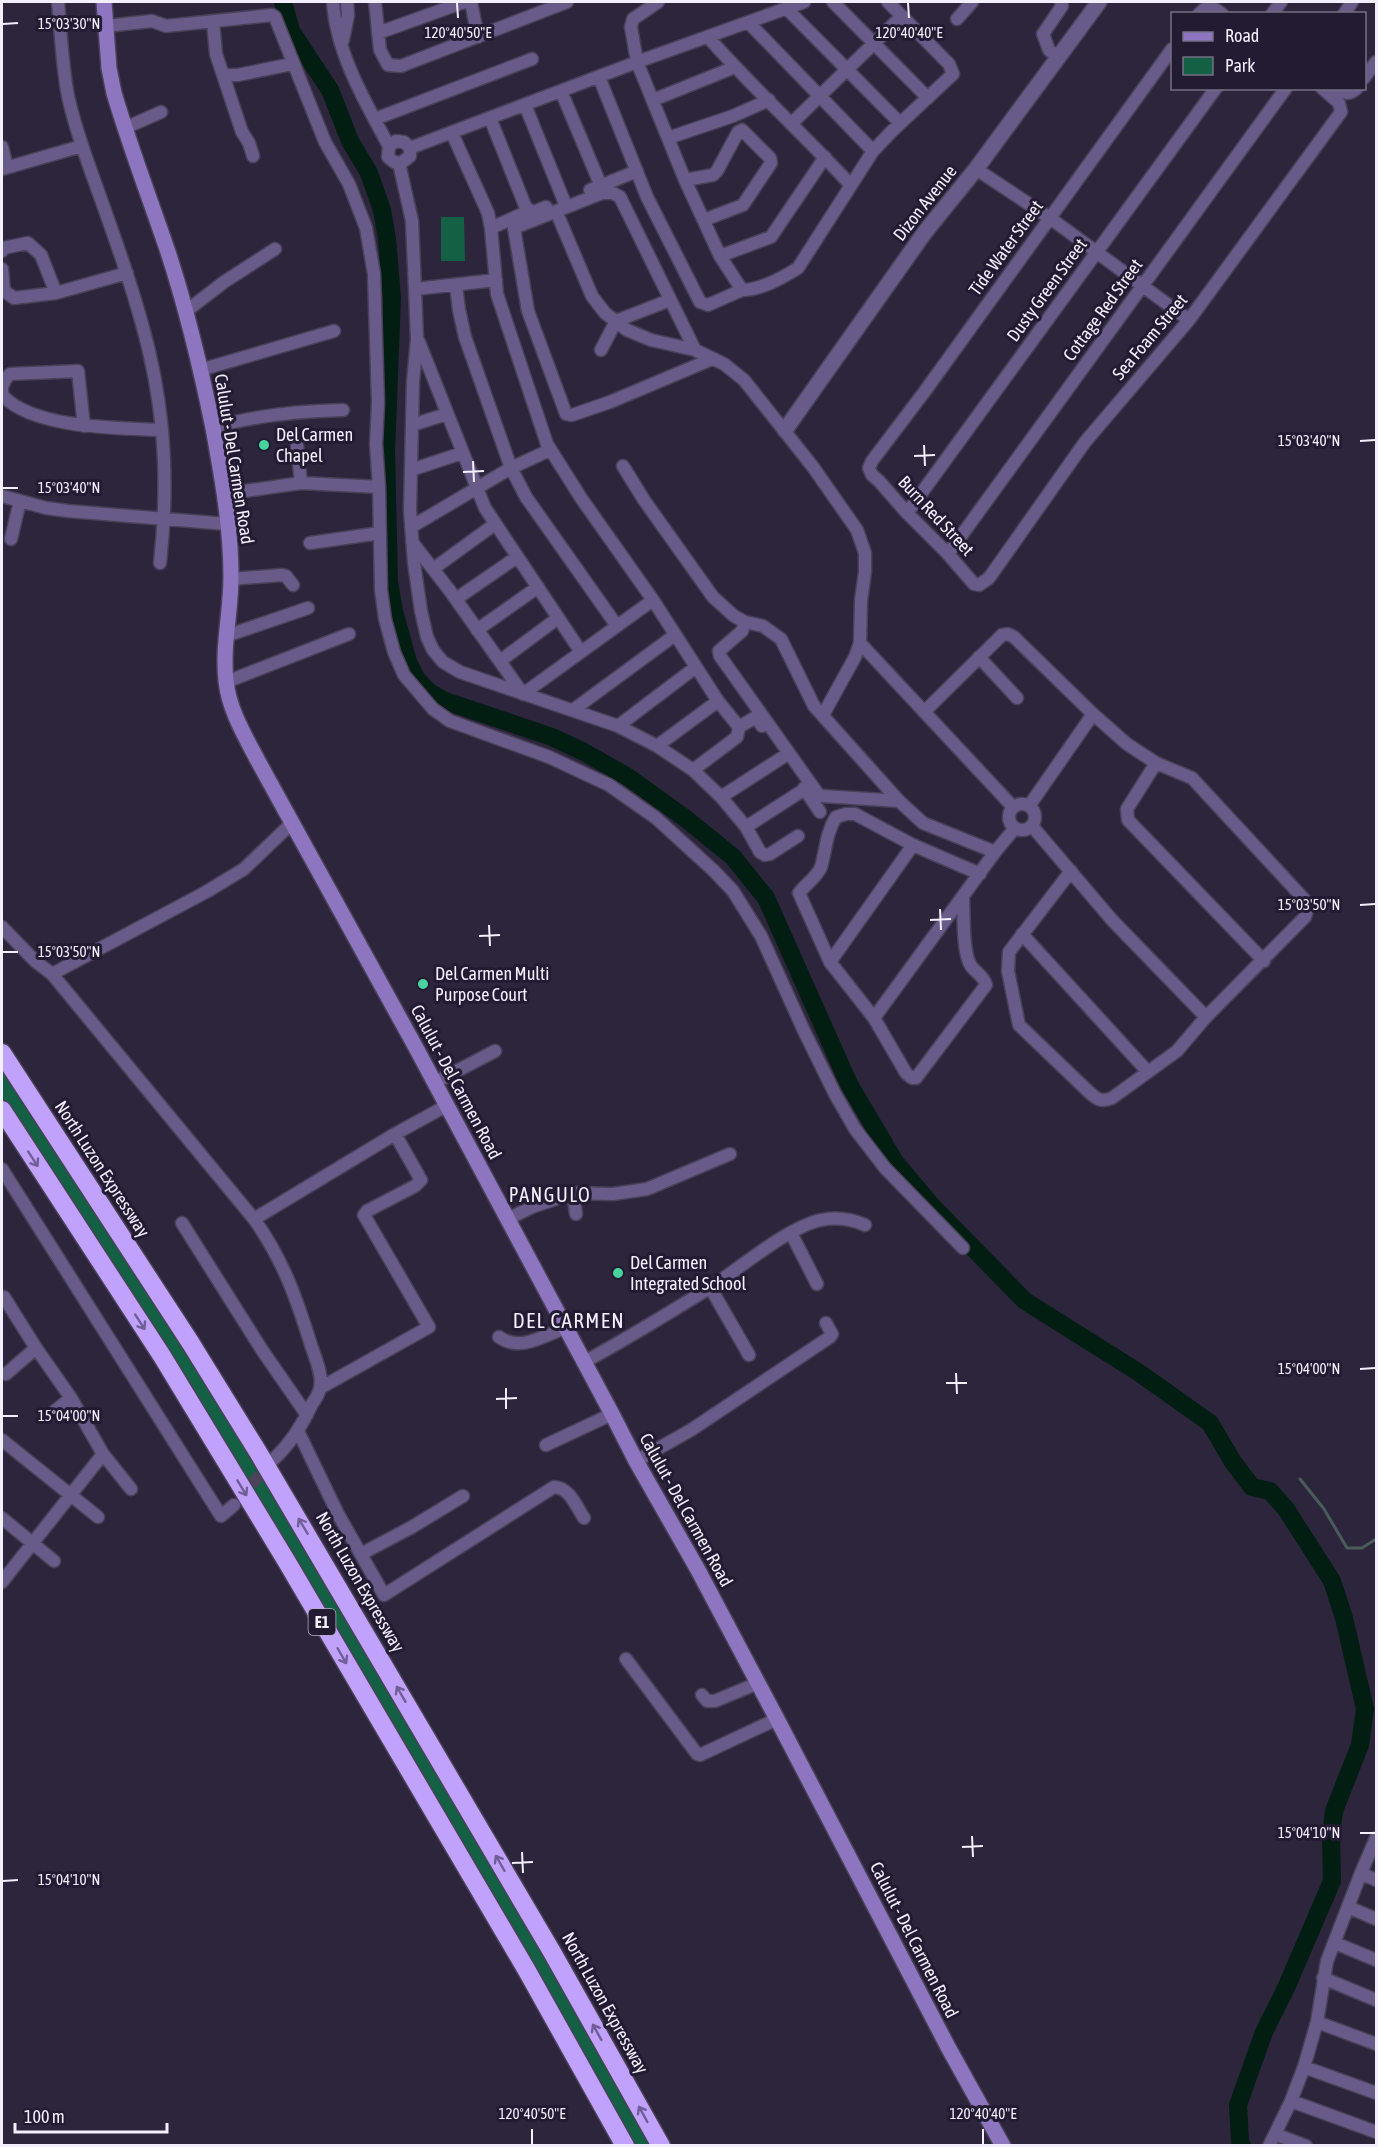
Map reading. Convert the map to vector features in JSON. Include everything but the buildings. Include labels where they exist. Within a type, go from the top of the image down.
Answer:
[{"type":"highway","name":"North Luzon Expressway","points":[[2,1053],[190,1342],[258,1452],[552,1953],[661,2145]]},
{"type":"highway","name":"E1","points":[[2,1110],[162,1356],[287,1562],[526,1969],[625,2145]]},
{"type":"main road","name":"Calulut - Del Carmen Road","points":[[104,2],[114,93],[186,312],[212,428],[228,524],[231,579],[226,636],[226,682],[233,710],[636,1461],[698,1570],[948,2047],[1003,2145]]},
{"type":"street","points":[[58,2],[68,97],[82,146],[127,273],[149,351],[165,457],[165,520],[160,563]]},
{"type":"street","points":[[333,2],[334,17],[349,66],[389,146],[388,157],[399,163],[408,159],[410,148],[408,144],[400,140],[389,146]]},
{"type":"street","points":[[343,44],[348,15],[347,2]]},
{"type":"street","points":[[375,2],[380,50],[388,65],[395,66],[401,66],[567,2]]},
{"type":"street","points":[[378,33],[464,2]]},
{"type":"street","points":[[471,2],[478,37]]},
{"type":"street","points":[[658,2],[633,19],[631,27],[637,62],[685,180],[720,256],[741,290]]},
{"type":"street","points":[[410,148],[804,2]]},
{"type":"street","points":[[833,2],[928,98]]},
{"type":"street","points":[[599,77],[647,196],[700,302],[708,305],[741,290],[748,290],[783,278],[798,268],[873,150],[900,123],[950,80],[953,74],[949,64],[888,2]]},
{"type":"street","points":[[957,19],[972,2]]},
{"type":"street","points":[[1059,57],[1049,50],[1043,34],[1062,6],[1061,2]]},
{"type":"street","name":"Dizon Avenue","points":[[785,430],[925,232],[976,169],[1100,2]]},
{"type":"street","points":[[1201,12],[1213,3],[1229,12]]},
{"type":"street","points":[[786,8],[900,123]]},
{"type":"street","points":[[106,26],[152,21],[166,26],[272,15],[275,17],[325,142],[349,184],[366,228],[374,274],[381,590],[385,619],[397,660],[404,675],[433,709],[450,721],[549,757],[609,785],[656,818],[714,871],[733,891],[761,936],[834,1094],[855,1129],[885,1168],[963,1248]]},
{"type":"street","points":[[792,123],[902,16]]},
{"type":"street","points":[[213,22],[216,54],[242,132],[253,156]]},
{"type":"street","points":[[748,22],[873,150]]},
{"type":"street","points":[[708,38],[847,181],[852,182]]},
{"type":"street","name":"Tide Water Street","points":[[870,468],[872,461],[1171,53]]},
{"type":"street","points":[[375,119],[532,59]]},
{"type":"street","points":[[1366,77],[1377,62]]},
{"type":"street","points":[[223,75],[238,75],[292,64]]},
{"type":"street","points":[[653,100],[735,68]]},
{"type":"street","name":"Dusty Green Street","points":[[907,513],[1215,90]]},
{"type":"street","name":"Cottage Red Street","points":[[948,554],[1286,90]]},
{"type":"street","name":"Sea Foam Street","points":[[979,585],[989,578],[1085,442],[1189,320],[1341,112],[1341,106],[1324,90]]},
{"type":"street","points":[[561,91],[601,186]]},
{"type":"street","points":[[668,138],[733,116],[769,100]]},
{"type":"street","points":[[525,105],[592,296],[605,313],[627,330],[651,340],[695,350],[724,364],[744,380],[831,491],[862,540],[865,572],[861,600],[860,643],[855,657],[823,715]]},
{"type":"street","points":[[125,128],[162,112]]},
{"type":"street","points":[[704,220],[743,205],[771,163],[770,158],[742,130],[740,131],[733,116]]},
{"type":"street","points":[[489,118],[526,208],[530,211]]},
{"type":"street","points":[[685,180],[713,175],[740,131]]},
{"type":"street","points":[[452,133],[488,213],[496,280],[503,314],[550,450],[653,600],[718,701],[739,727]]},
{"type":"street","points":[[2,147],[4,168],[82,146]]},
{"type":"street","points":[[720,256],[771,237],[825,157]]},
{"type":"street","points":[[399,163],[412,221],[417,339],[413,382],[412,542],[421,611],[433,650],[443,662],[460,672],[618,726],[657,746],[693,770],[721,797],[746,827],[760,852],[765,855],[798,836]]},
{"type":"street","points":[[976,169],[1050,218],[1189,320]]},
{"type":"street","points":[[637,171],[516,226],[513,231],[528,311],[566,414],[572,415],[610,402],[712,359]]},
{"type":"street","points":[[491,228],[530,211],[534,212],[613,192],[620,197],[695,350]]},
{"type":"street","points":[[2,251],[3,248],[28,243],[37,249],[56,294]]},
{"type":"street","points":[[186,312],[224,282],[275,249]]},
{"type":"street","points":[[2,269],[4,291],[14,298],[56,294],[127,273]]},
{"type":"street","points":[[415,289],[496,280]]},
{"type":"street","points":[[456,285],[465,337],[511,468],[526,497],[616,626]]},
{"type":"street","points":[[601,350],[616,321],[670,300]]},
{"type":"street","points":[[200,370],[334,331]]},
{"type":"street","points":[[417,339],[485,508],[581,652]]},
{"type":"street","points":[[84,426],[78,371],[10,374],[5,380],[2,395],[24,410],[84,426],[162,430]]},
{"type":"street","points":[[212,428],[260,417],[308,411],[343,410]]},
{"type":"street","points":[[412,425],[447,414]]},
{"type":"street","points":[[297,445],[301,483]]},
{"type":"street","points":[[411,526],[511,468],[550,450]]},
{"type":"street","points":[[411,470],[462,453]]},
{"type":"street","points":[[623,466],[644,500],[713,597],[734,616],[745,622],[764,626],[781,639],[814,706],[899,801],[923,824],[995,852]]},
{"type":"street","name":"Burn Red Street","points":[[870,468],[872,475],[948,554],[969,580],[979,585]]},
{"type":"street","points":[[224,494],[301,483],[378,487]]},
{"type":"street","points":[[2,496],[68,511],[228,524]]},
{"type":"street","points":[[11,539],[21,501]]},
{"type":"street","points":[[433,569],[495,524]]},
{"type":"street","points":[[310,543],[380,533]]},
{"type":"street","points":[[412,542],[456,599],[523,694]]},
{"type":"street","points":[[456,599],[518,557]]},
{"type":"street","points":[[231,579],[282,575],[286,576],[293,585]]},
{"type":"street","points":[[477,630],[538,587]]},
{"type":"street","points":[[523,694],[653,600]]},
{"type":"street","points":[[226,636],[308,608]]},
{"type":"street","points":[[500,661],[558,618]]},
{"type":"street","points":[[745,622],[742,631],[719,651],[720,656],[818,794],[899,801]]},
{"type":"street","points":[[226,682],[349,634]]},
{"type":"street","points":[[924,712],[1002,635],[1008,634],[1014,637],[1127,744],[1156,763],[1192,778],[1304,899],[1308,907],[1305,917],[1264,961],[1206,1017],[1177,1051],[1112,1098],[1104,1101],[1097,1099],[1019,1025],[1008,971],[1010,952],[1071,871]]},
{"type":"street","points":[[573,710],[675,635]]},
{"type":"street","points":[[860,643],[1013,807]]},
{"type":"street","points":[[979,657],[1017,698]]},
{"type":"street","points":[[618,726],[696,667]]},
{"type":"street","points":[[657,746],[718,701]]},
{"type":"street","points":[[1029,806],[1093,714]]},
{"type":"street","points":[[693,770],[737,737],[739,727],[756,717],[820,812]]},
{"type":"street","points":[[721,797],[783,757]]},
{"type":"street","points":[[1156,763],[1127,809],[1128,820],[1264,961]]},
{"type":"street","points":[[746,827],[805,789]]},
{"type":"street","points":[[1021,804],[1029,806],[1035,813],[1035,822],[1024,830],[1015,828],[1009,820],[1010,811],[1021,804]]},
{"type":"street","points":[[963,897],[970,965],[983,977],[986,985],[917,1077],[912,1078],[906,1073],[874,1018],[830,962],[798,894],[820,870],[827,834],[836,817],[846,814],[855,814],[913,845],[980,874]]},
{"type":"street","points":[[52,974],[206,892],[244,869],[293,822]]},
{"type":"street","points":[[1032,826],[1112,920],[1206,1017]]},
{"type":"street","points":[[874,1018],[1015,828]]},
{"type":"street","points":[[830,962],[913,845]]},
{"type":"street","points":[[2,927],[35,961],[52,974],[254,1219],[280,1260],[294,1292],[316,1361],[321,1388]]},
{"type":"street","points":[[1022,934],[1148,1072]]},
{"type":"street","points":[[434,1083],[495,1051]]},
{"type":"street","points":[[254,1219],[446,1106]]},
{"type":"street","points":[[273,1460],[285,1449],[298,1431],[321,1388],[429,1327],[364,1215],[367,1211],[415,1186],[421,1180],[395,1134]]},
{"type":"street","points":[[508,1220],[532,1208],[573,1193],[621,1193],[647,1189],[730,1154]]},
{"type":"street","points":[[2,1168],[220,1516],[234,1505]]},
{"type":"street","points":[[573,1193],[576,1214]]},
{"type":"street","points":[[584,1362],[710,1287],[803,1226],[821,1220],[853,1220],[865,1225]]},
{"type":"street","points":[[182,1223],[268,1360],[307,1415]]},
{"type":"street","points":[[791,1233],[817,1284]]},
{"type":"street","points":[[710,1287],[749,1355]]},
{"type":"street","points":[[2,1299],[4,1297],[71,1398],[103,1454],[131,1489]]},
{"type":"street","points":[[636,1461],[691,1430],[830,1337],[832,1335],[826,1323]]},
{"type":"street","points":[[499,1337],[522,1345],[565,1328]]},
{"type":"street","points":[[6,1374],[36,1348]]},
{"type":"street","points":[[51,1414],[71,1398]]},
{"type":"street","points":[[546,1444],[612,1413]]},
{"type":"street","points":[[298,1431],[338,1514],[384,1595],[554,1487],[560,1487],[567,1492],[584,1518]]},
{"type":"street","points":[[2,1440],[98,1517]]},
{"type":"street","points":[[2,1582],[103,1454]]},
{"type":"street","points":[[361,1554],[463,1496]]},
{"type":"street","points":[[2,1518],[54,1561]]},
{"type":"street","points":[[626,1659],[697,1754],[700,1755],[777,1719]]},
{"type":"street","points":[[702,1695],[707,1701],[715,1701],[758,1683]]},
{"type":"street","points":[[1306,2145],[1272,2140],[1304,2067],[1317,2022],[1327,1961],[1376,1837]]},
{"type":"street","points":[[1360,1874],[1377,1880]]},
{"type":"street","points":[[1348,1908],[1377,1919]]},
{"type":"street","points":[[1335,1943],[1377,1960]]},
{"type":"street","points":[[1323,1978],[1377,2000]]},
{"type":"street","points":[[1317,2022],[1377,2044]]},
{"type":"street","points":[[1304,2067],[1377,2093]]},
{"type":"street","points":[[1291,2101],[1377,2132]]},
{"type":"green space","points":[[441,217],[464,217],[465,261],[441,261]]},
{"type":"green space","points":[[2,1060],[213,1392],[421,1738],[653,2145],[632,2145],[99,1249],[2,1098]]},
{"type":"waterway","points":[[283,2],[291,31],[330,90],[350,141],[369,173],[382,210],[392,298],[386,451],[389,582],[394,611],[408,662],[416,678],[429,692],[445,701],[552,737],[584,752],[628,777],[685,818],[733,857],[766,898],[849,1084],[895,1162],[933,1207],[1025,1301],[1138,1372],[1210,1423],[1233,1462],[1252,1487],[1270,1491],[1286,1509],[1332,1581],[1344,1618],[1365,1709],[1360,1745],[1334,1811],[1331,1836],[1332,1881],[1286,1988],[1264,2032],[1238,2105],[1242,2146]]},
{"type":"waterway","points":[[1300,1479],[1324,1509],[1347,1548],[1362,1548],[1376,1539]]},
{"type":"tunnel","points":[[240,1498],[270,1463]]},
{"type":"place","name":"Del Carmen Chapel","points":[[264,445]]},
{"type":"place","name":"Del Carmen Multi Purpose Court","points":[[423,984]]},
{"type":"place","name":"Del Carmen Integrated School","points":[[618,1273]]},
{"type":"district","name":"PANGULO","points":[[550,1195]]},
{"type":"district","name":"DEL CARMEN","points":[[569,1321]]}]
